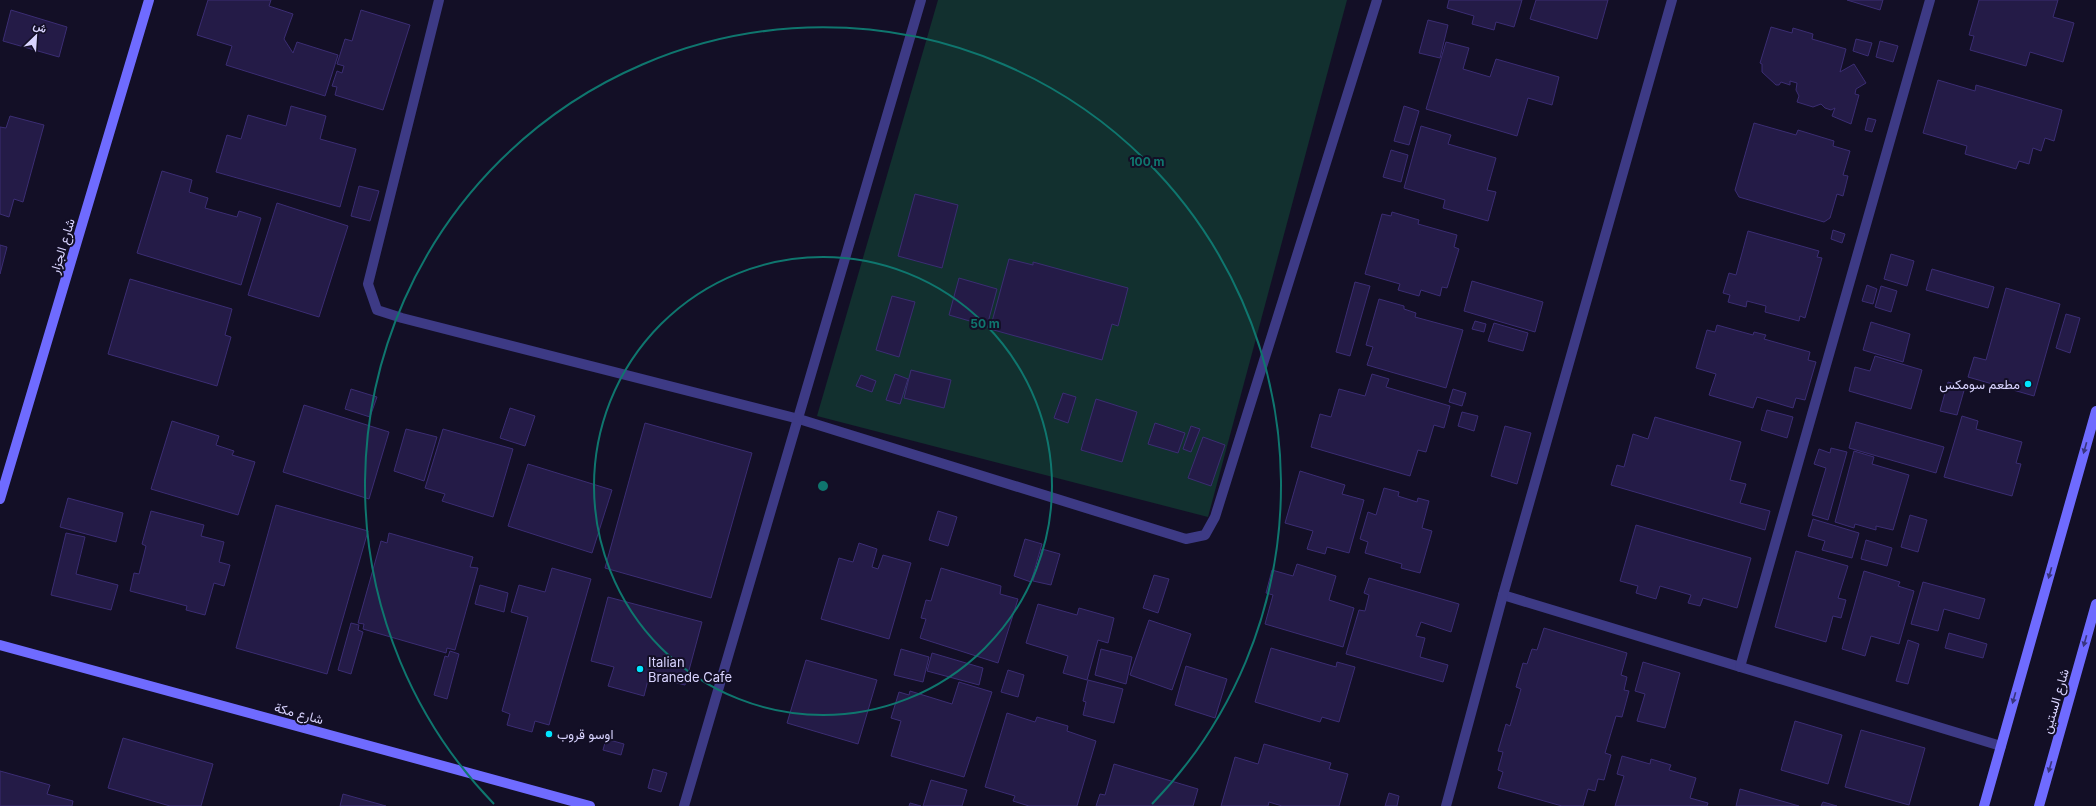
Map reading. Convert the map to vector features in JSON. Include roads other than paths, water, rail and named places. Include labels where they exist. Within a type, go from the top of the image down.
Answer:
[{"type":"street","name":"شارع الجزار","points":[[0,499],[149,0]]},
{"type":"street","points":[[439,0],[368,284],[377,310],[402,318],[799,419],[1186,539],[1204,534],[1215,517],[1377,0]]},
{"type":"street","points":[[684,806],[921,0]]},
{"type":"street","points":[[1446,806],[1503,595],[1672,0]]},
{"type":"street","points":[[1740,667],[1930,0]]},
{"type":"street","points":[[1984,806],[2096,411]]},
{"type":"street","points":[[1503,595],[2001,746]]},
{"type":"street","name":"شارع الستين","points":[[2039,806],[2096,604]]},
{"type":"street","name":"شارع مكة","points":[[0,645],[590,806]]},
{"type":"place","name":"مطعم سومكس","points":[[2028,384]]},
{"type":"place","name":"Italian Branede Cafe","points":[[640,669]]},
{"type":"place","name":"اوسو قروب","points":[[549,734]]}]
